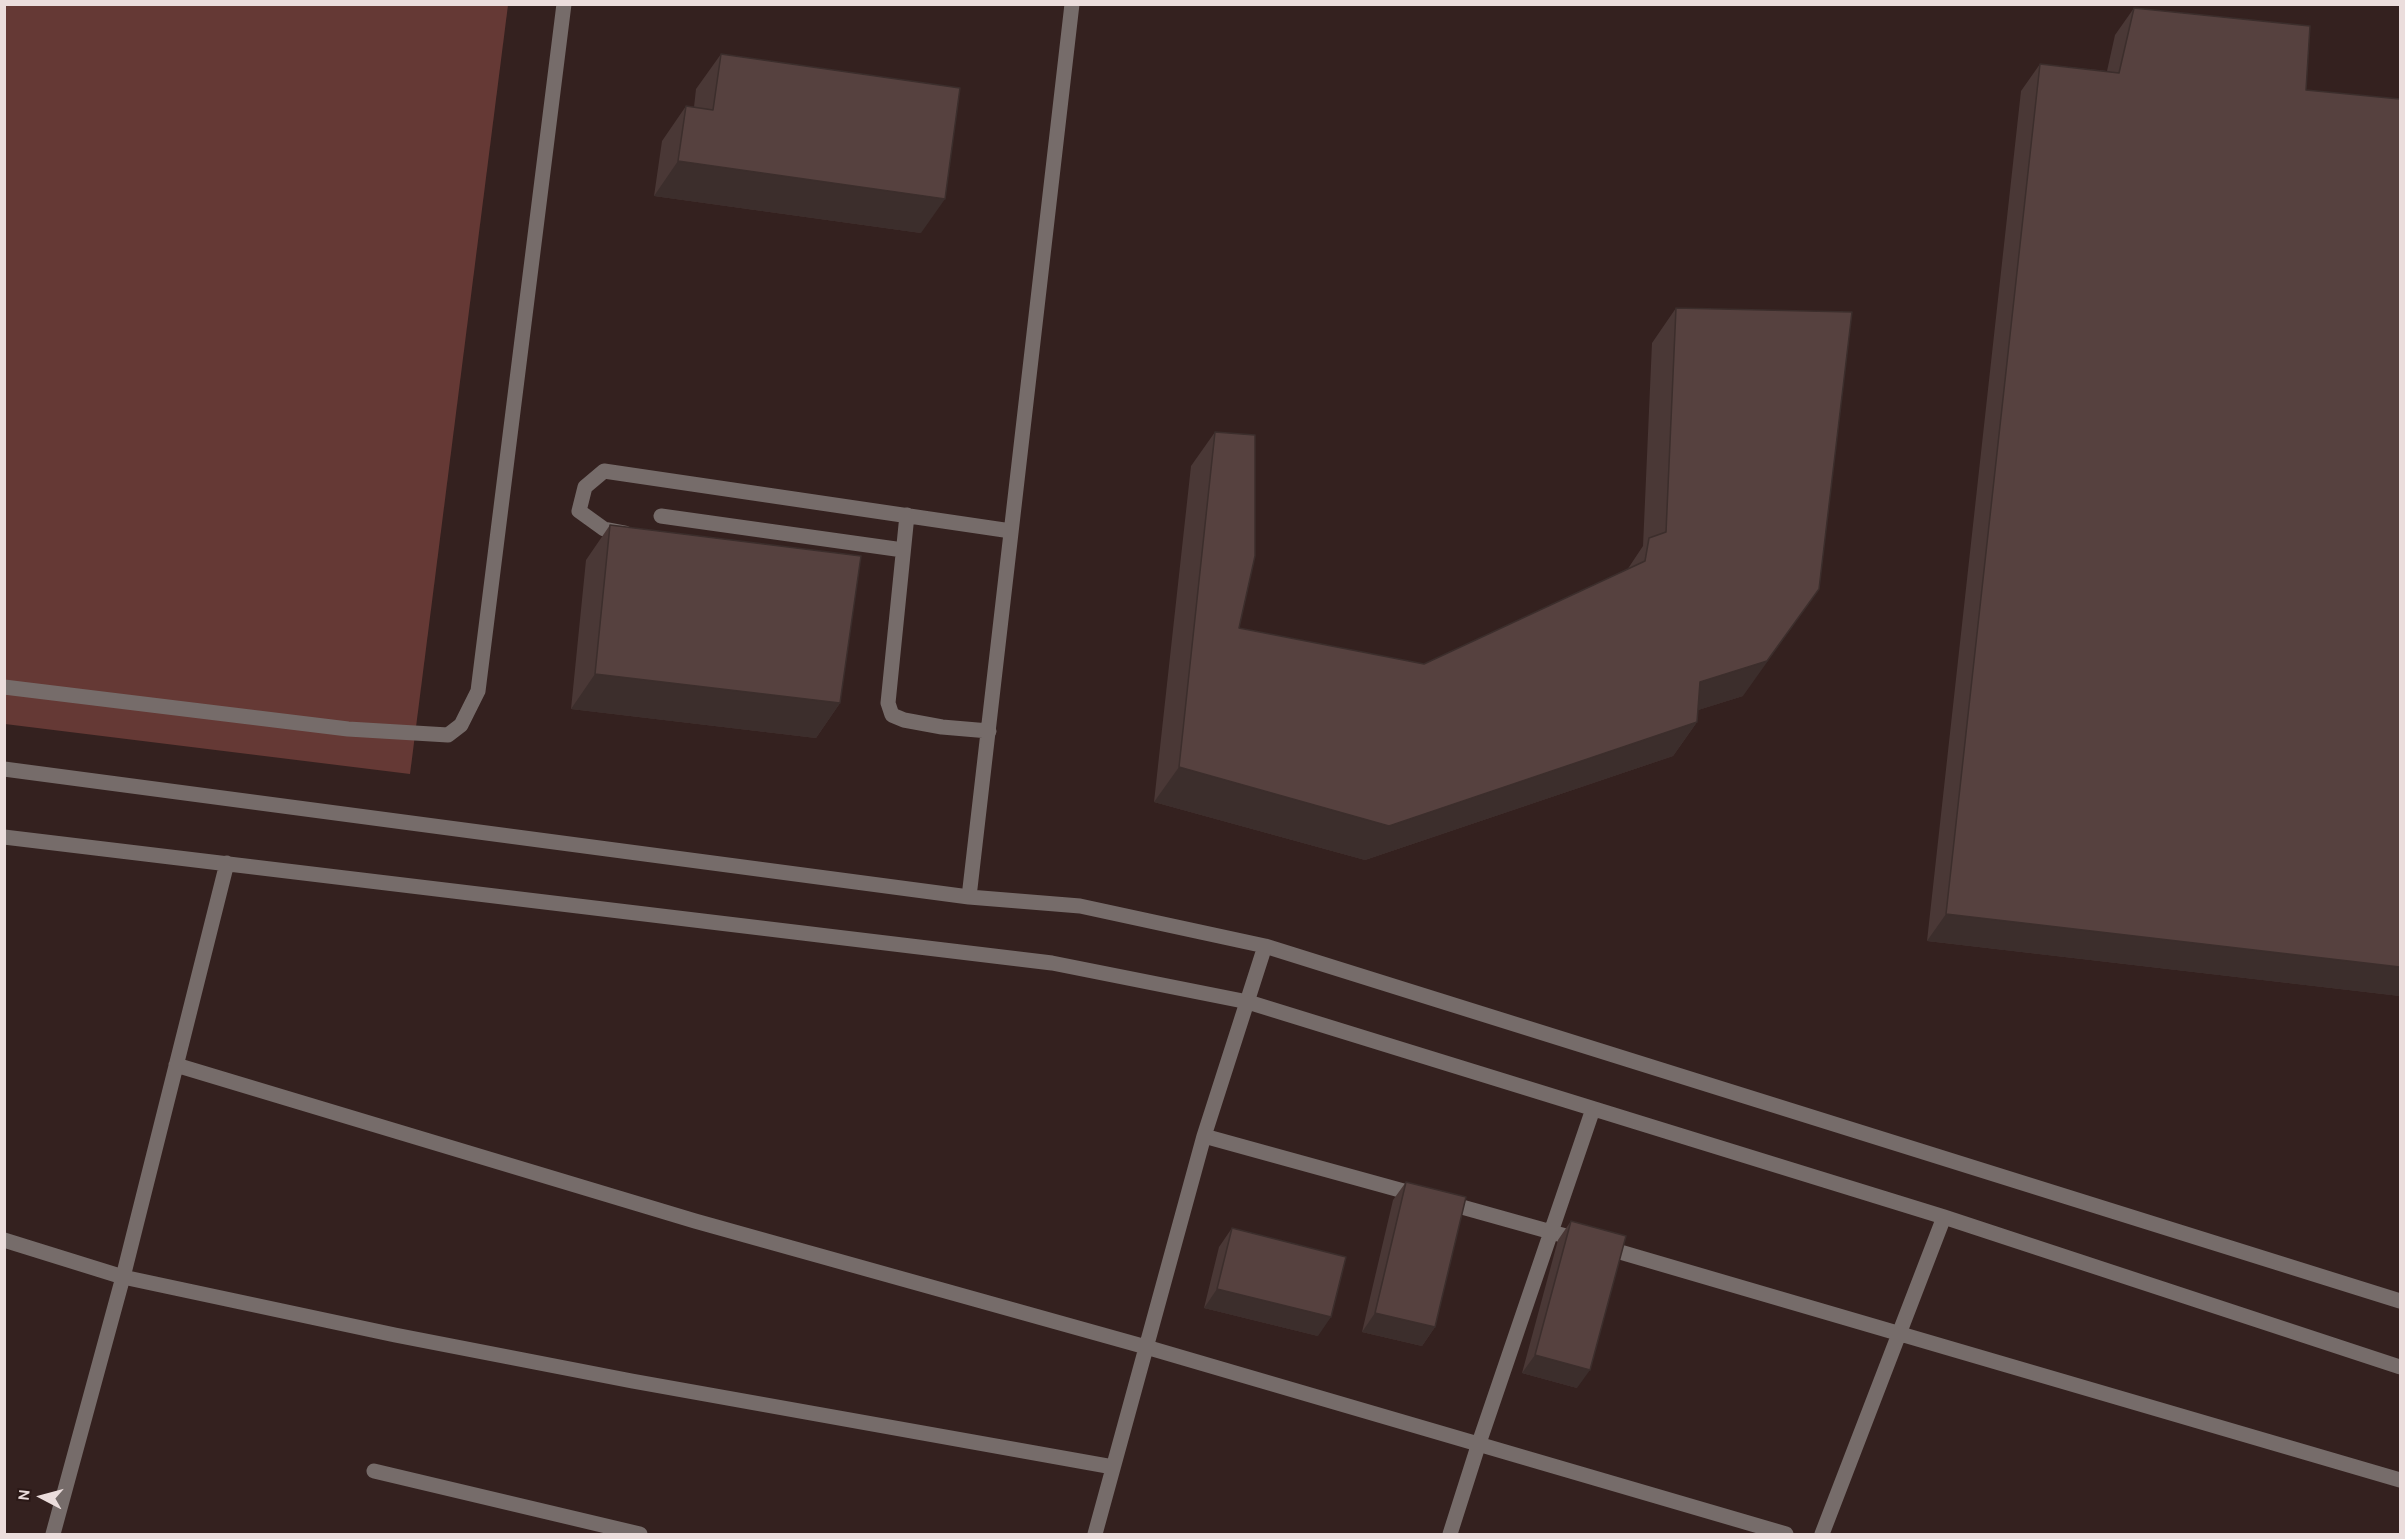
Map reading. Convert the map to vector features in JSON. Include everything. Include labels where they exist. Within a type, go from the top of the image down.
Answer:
[{"type":"street","points":[[4,687],[348,729],[448,735],[461,725],[478,691],[564,4]]},
{"type":"street","points":[[969,897],[1072,4]]},
{"type":"street","points":[[646,537],[604,529],[579,511],[585,487],[604,471],[1011,531]]},
{"type":"street","points":[[906,515],[888,703],[892,715],[904,720],[942,727],[989,731]]},
{"type":"street","points":[[660,516],[903,550]]},
{"type":"street","points":[[4,769],[969,897],[1080,906],[1265,946],[2400,1301]]},
{"type":"street","points":[[4,837],[1052,963],[1248,1002],[1944,1217],[2400,1367]]},
{"type":"street","points":[[53,1534],[123,1277],[227,863]]},
{"type":"street","points":[[1095,1534],[1204,1136],[1265,946]]},
{"type":"street","points":[[176,1065],[695,1221],[1146,1347],[1786,1534]]},
{"type":"street","points":[[1450,1534],[1593,1109]]},
{"type":"street","points":[[1204,1136],[1551,1232],[2400,1480]]},
{"type":"street","points":[[1822,1534],[1944,1217]]},
{"type":"street","points":[[4,1240],[123,1277],[394,1335],[632,1381],[1113,1467]]},
{"type":"street","points":[[374,1471],[640,1534]]},
{"type":"shaded area","points":[[5,5],[508,5],[410,774],[5,724]]},
{"type":"building","points":[[2134,8],[2310,26],[2306,90],[2400,99],[2400,967],[1946,914],[2040,64],[2119,73]]},
{"type":"building","points":[[721,54],[960,88],[945,199],[678,161],[686,106],[713,110]]},
{"type":"building","points":[[1676,308],[1852,312],[1819,589],[1767,661],[1700,682],[1697,722],[1389,826],[1179,767],[1215,432],[1255,435],[1255,556],[1239,628],[1424,664],[1645,561],[1649,538],[1666,532]]},
{"type":"building","points":[[610,525],[861,556],[840,703],[595,674]]},
{"type":"building","points":[[1406,1182],[1466,1197],[1435,1327],[1375,1313]]},
{"type":"building","points":[[1571,1221],[1626,1236],[1590,1370],[1535,1355]]},
{"type":"building","points":[[1232,1228],[1346,1257],[1331,1317],[1217,1289]]}]
